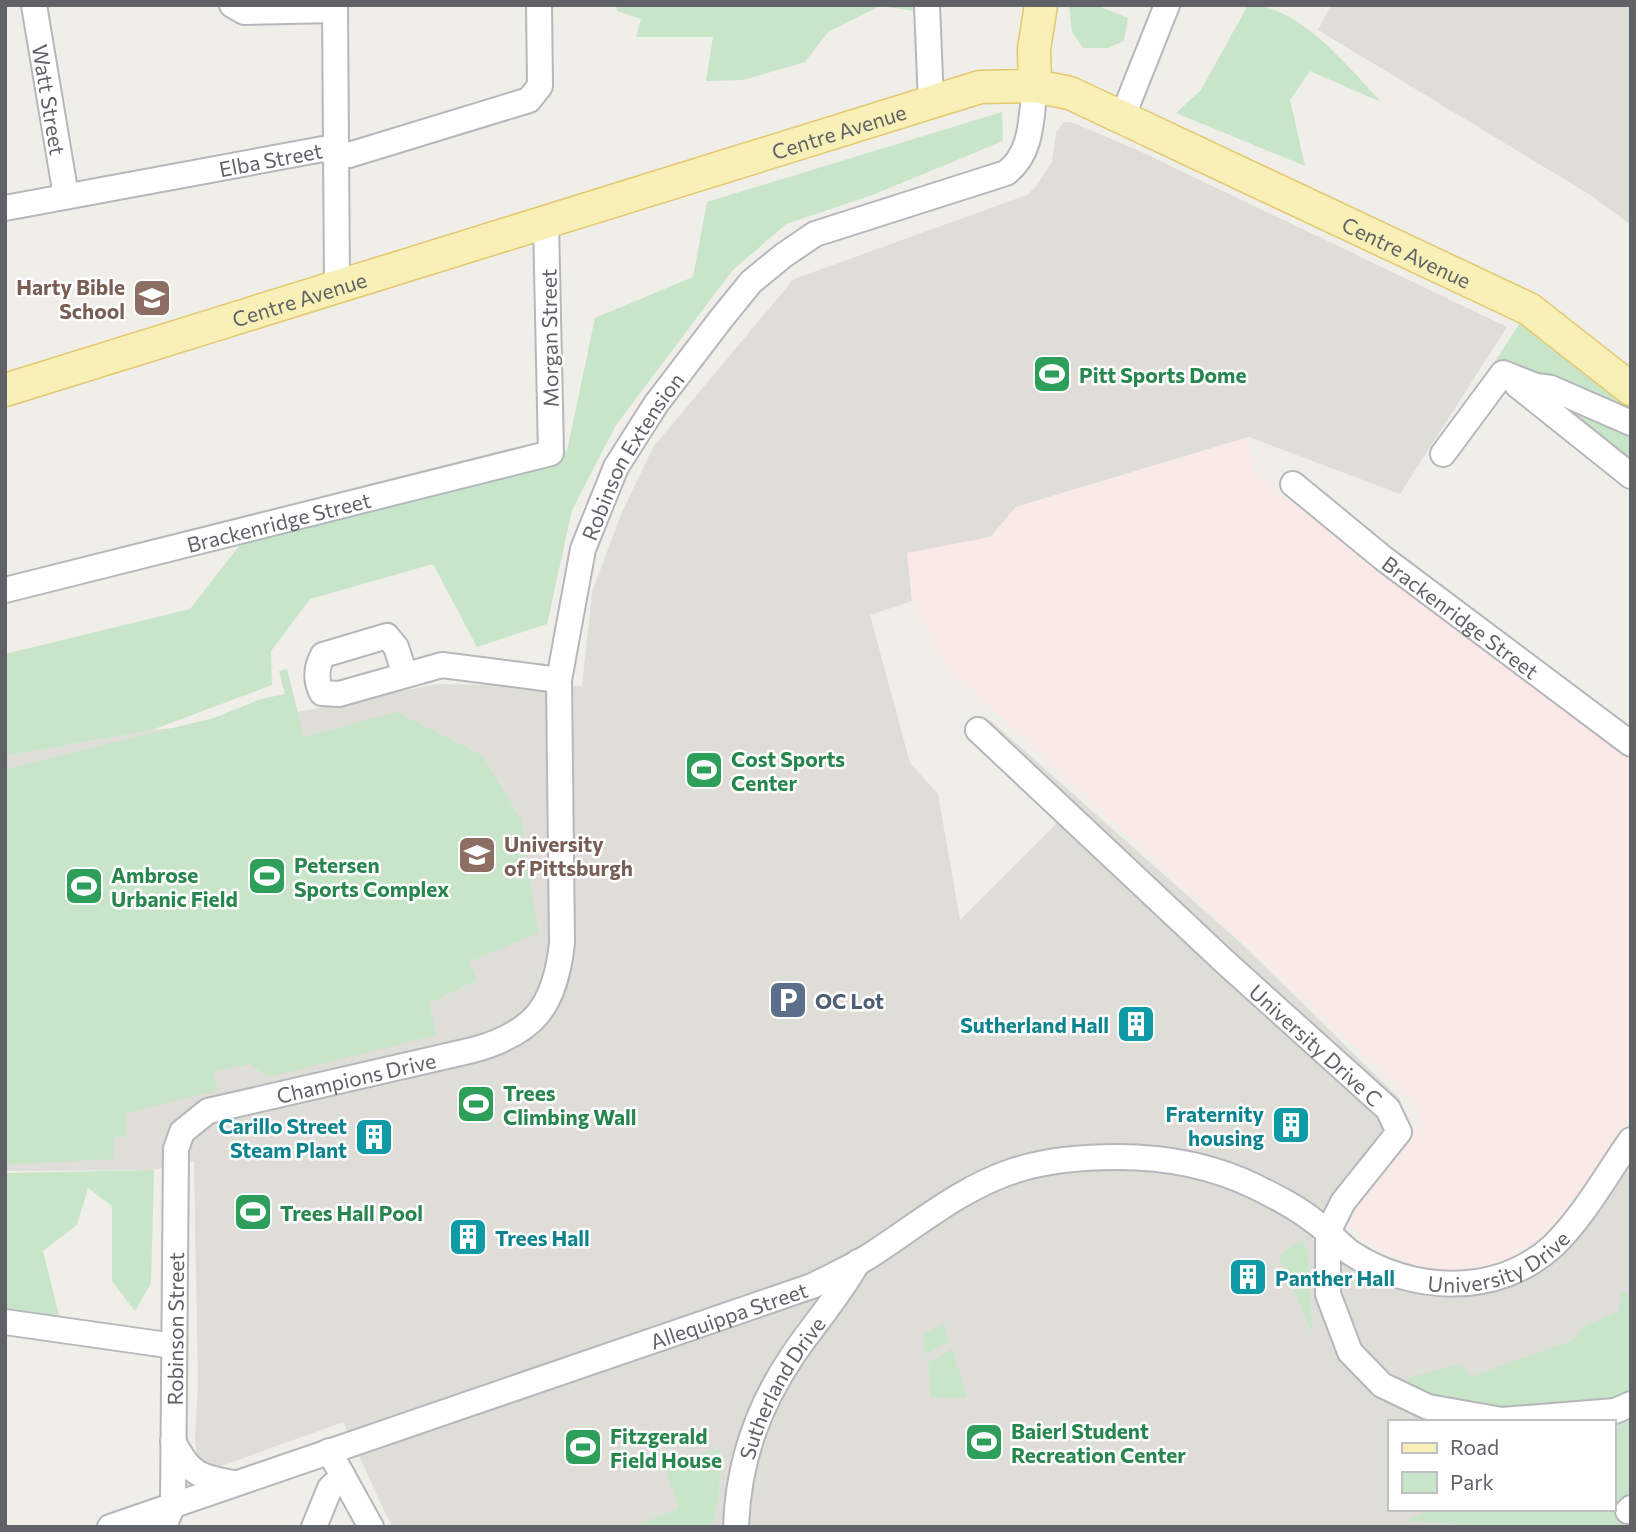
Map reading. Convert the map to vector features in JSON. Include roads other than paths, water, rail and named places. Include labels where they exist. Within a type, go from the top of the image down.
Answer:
[{"type":"main road","points":[[1035,86],[1034,49],[1041,5]]},
{"type":"main road","name":"Centre Avenue","points":[[5,390],[980,88],[1035,86],[1070,93],[1529,309],[1631,389]]},
{"type":"street","name":"Watt Street","points":[[34,5],[66,196]]},
{"type":"street","points":[[232,5],[244,12],[335,8],[337,286]]},
{"type":"street","name":"Elba Street","points":[[5,208],[323,149],[349,155],[529,100],[540,86],[539,5]]},
{"type":"street","points":[[927,5],[931,104]]},
{"type":"street","points":[[1122,118],[1167,5]]},
{"type":"street","name":"Robinson Extension","points":[[532,1024],[551,993],[559,971],[562,943],[559,680],[583,549],[615,467],[656,404],[751,282],[815,234],[1006,173],[1019,164],[1024,152],[1035,86]]},
{"type":"street","name":"Morgan Street","points":[[546,223],[551,453]]},
{"type":"street","points":[[1503,373],[1536,386],[1551,388],[1631,423]]},
{"type":"street","points":[[1443,454],[1503,373]]},
{"type":"street","points":[[1503,373],[1631,476]]},
{"type":"street","name":"Brackenridge Street","points":[[5,590],[551,453]]},
{"type":"street","name":"Brackenridge Street","points":[[1293,484],[1383,558],[1631,744]]},
{"type":"street","points":[[405,675],[442,665],[559,680]]},
{"type":"street","name":"University Drive C","points":[[978,730],[1225,962],[1388,1109],[1399,1132],[1343,1202],[1328,1232],[1328,1294],[1350,1352],[1382,1385],[1428,1407],[1502,1420],[1615,1411],[1631,1404]]},
{"type":"street","name":"Champions Drive","points":[[182,1132],[208,1111],[472,1050],[515,1035],[532,1024]]},
{"type":"street","name":"Robinson Street","points":[[164,1527],[173,1504],[176,1149],[182,1132]]},
{"type":"street","name":"University Drive","points":[[1328,1232],[1351,1252],[1398,1275],[1461,1285],[1485,1282],[1530,1263],[1551,1248],[1579,1215],[1631,1140]]},
{"type":"street","name":"Allequippa Street","points":[[110,1527],[799,1290],[858,1262],[928,1214],[985,1182],[1035,1166],[1091,1158],[1158,1159],[1219,1172],[1291,1206],[1328,1232]]},
{"type":"street","name":"Sutherland Drive","points":[[736,1527],[737,1489],[748,1443],[765,1400],[794,1353],[841,1291],[858,1262]]},
{"type":"street","points":[[5,1322],[174,1346]]},
{"type":"street","points":[[173,1441],[183,1461],[196,1474],[233,1483]]},
{"type":"street","points":[[329,1451],[372,1527]]},
{"type":"street","points":[[314,1527],[330,1488],[343,1476]]},
{"type":"place","name":"Harty Bible School","points":[[152,298]]},
{"type":"place","name":"Pitt Sports Dome","points":[[1052,374]]},
{"type":"place","name":"Cost Sports Center","points":[[704,770]]},
{"type":"place","name":"University of Pittsburgh","points":[[477,855]]},
{"type":"place","name":"Petersen Sports Complex","points":[[267,876]]},
{"type":"place","name":"Ambrose Urbanic Field","points":[[84,886]]},
{"type":"place","name":"OC Lot","points":[[788,1000]]},
{"type":"place","name":"Sutherland Hall","points":[[1136,1024]]},
{"type":"place","name":"Trees Climbing Wall","points":[[476,1104]]},
{"type":"place","name":"Fraternity housing","points":[[1291,1125]]},
{"type":"place","name":"Carillo Street Steam Plant","points":[[374,1137]]},
{"type":"place","name":"Trees Hall Pool","points":[[253,1212]]},
{"type":"place","name":"Trees Hall","points":[[468,1237]]},
{"type":"place","name":"Panther Hall","points":[[1248,1277]]},
{"type":"place","name":"Baierl Student Recreation Center","points":[[984,1442]]},
{"type":"place","name":"Fitzgerald Field House","points":[[583,1447]]}]
